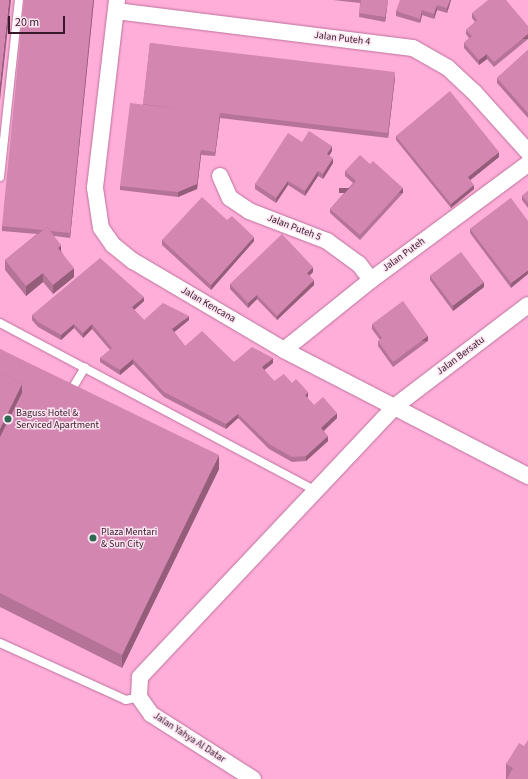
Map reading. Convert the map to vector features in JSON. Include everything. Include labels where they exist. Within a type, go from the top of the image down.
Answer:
[{"type":"street","name":"Jalan Puteh 4","points":[[117,5],[413,48],[448,68],[474,92],[528,152]]},
{"type":"street","name":"Jalan Kencana","points":[[117,5],[95,188],[101,228],[113,245],[133,261],[284,350],[528,476]]},
{"type":"street","name":"Jalan Puteh","points":[[284,350],[371,280],[528,164]]},
{"type":"street","name":"Jalan Puteh 5","points":[[220,176],[230,198],[248,211],[327,241],[359,264],[371,280]]},
{"type":"street","name":"Jalan Bersatu","points":[[138,692],[140,677],[394,407],[528,305]]},
{"type":"street","name":"Jalan Yahya Al Datar","points":[[138,692],[151,714],[253,779]]},
{"type":"lane","points":[[0,177],[19,0]]},
{"type":"lane","points":[[0,323],[316,491]]},
{"type":"lane","points":[[65,401],[85,367]]},
{"type":"lane","points":[[0,643],[126,700],[138,692]]},
{"type":"building","points":[[0,0],[9,0],[0,83]]},
{"type":"building","points":[[24,0],[93,0],[70,233],[50,231],[47,227],[43,230],[2,226]]},
{"type":"building","points":[[361,0],[388,0],[385,17],[359,13]]},
{"type":"building","points":[[400,0],[450,0],[447,8],[437,5],[434,14],[422,10],[420,19],[396,11]]},
{"type":"building","points":[[488,0],[506,0],[528,26],[528,34],[494,62],[487,54],[479,60],[464,43],[472,36],[466,30],[477,20],[472,13]]},
{"type":"building","points":[[150,43],[395,72],[388,133],[220,113],[215,152],[201,150],[197,184],[178,192],[120,186],[130,103],[181,109],[143,104]]},
{"type":"building","points":[[528,50],[528,113],[497,78]]},
{"type":"building","points":[[450,91],[499,152],[468,177],[474,185],[451,204],[396,136]]},
{"type":"building","points":[[309,131],[332,146],[327,154],[333,158],[323,174],[318,171],[305,191],[288,181],[276,198],[255,184],[288,133],[302,142]]},
{"type":"building","points":[[360,155],[370,164],[373,161],[403,188],[360,235],[330,209],[356,181],[345,171]]},
{"type":"building","points":[[528,191],[528,203],[522,196]]},
{"type":"building","points":[[202,197],[227,220],[232,216],[254,237],[211,285],[162,240]]},
{"type":"building","points":[[511,198],[528,221],[528,270],[511,283],[470,229]]},
{"type":"building","points":[[47,227],[61,245],[58,248],[74,268],[53,285],[43,273],[26,286],[5,260]]},
{"type":"building","points":[[282,234],[313,267],[307,273],[314,280],[277,316],[257,295],[248,303],[230,284]]},
{"type":"building","points":[[461,252],[484,282],[453,306],[430,275]]},
{"type":"building","points":[[100,258],[144,297],[132,307],[144,320],[163,303],[189,316],[172,329],[185,346],[202,331],[234,362],[252,347],[273,358],[262,367],[274,381],[284,374],[292,383],[296,379],[308,392],[305,395],[314,405],[323,397],[337,413],[321,428],[328,436],[306,456],[292,457],[269,444],[238,414],[226,424],[164,392],[133,359],[120,370],[100,358],[112,348],[92,324],[83,333],[74,324],[61,335],[38,322],[32,315]]},
{"type":"building","points":[[403,301],[428,336],[393,362],[378,341],[382,338],[372,324]]},
{"type":"building","name":"Plaza Mentari & Sun City","points":[[0,349],[219,455],[122,655],[0,593],[0,437],[22,393],[22,384],[0,373]]},
{"type":"building","points":[[0,373],[22,384],[0,429]]},
{"type":"building","points":[[528,740],[528,779],[507,779],[513,768],[506,764],[519,743],[524,746]]},
{"type":"place","name":"Baguss Hotel & Serviced Apartment","points":[[8,419]]},
{"type":"place","name":"Plaza Mentari & Sun City","points":[[93,538]]}]
